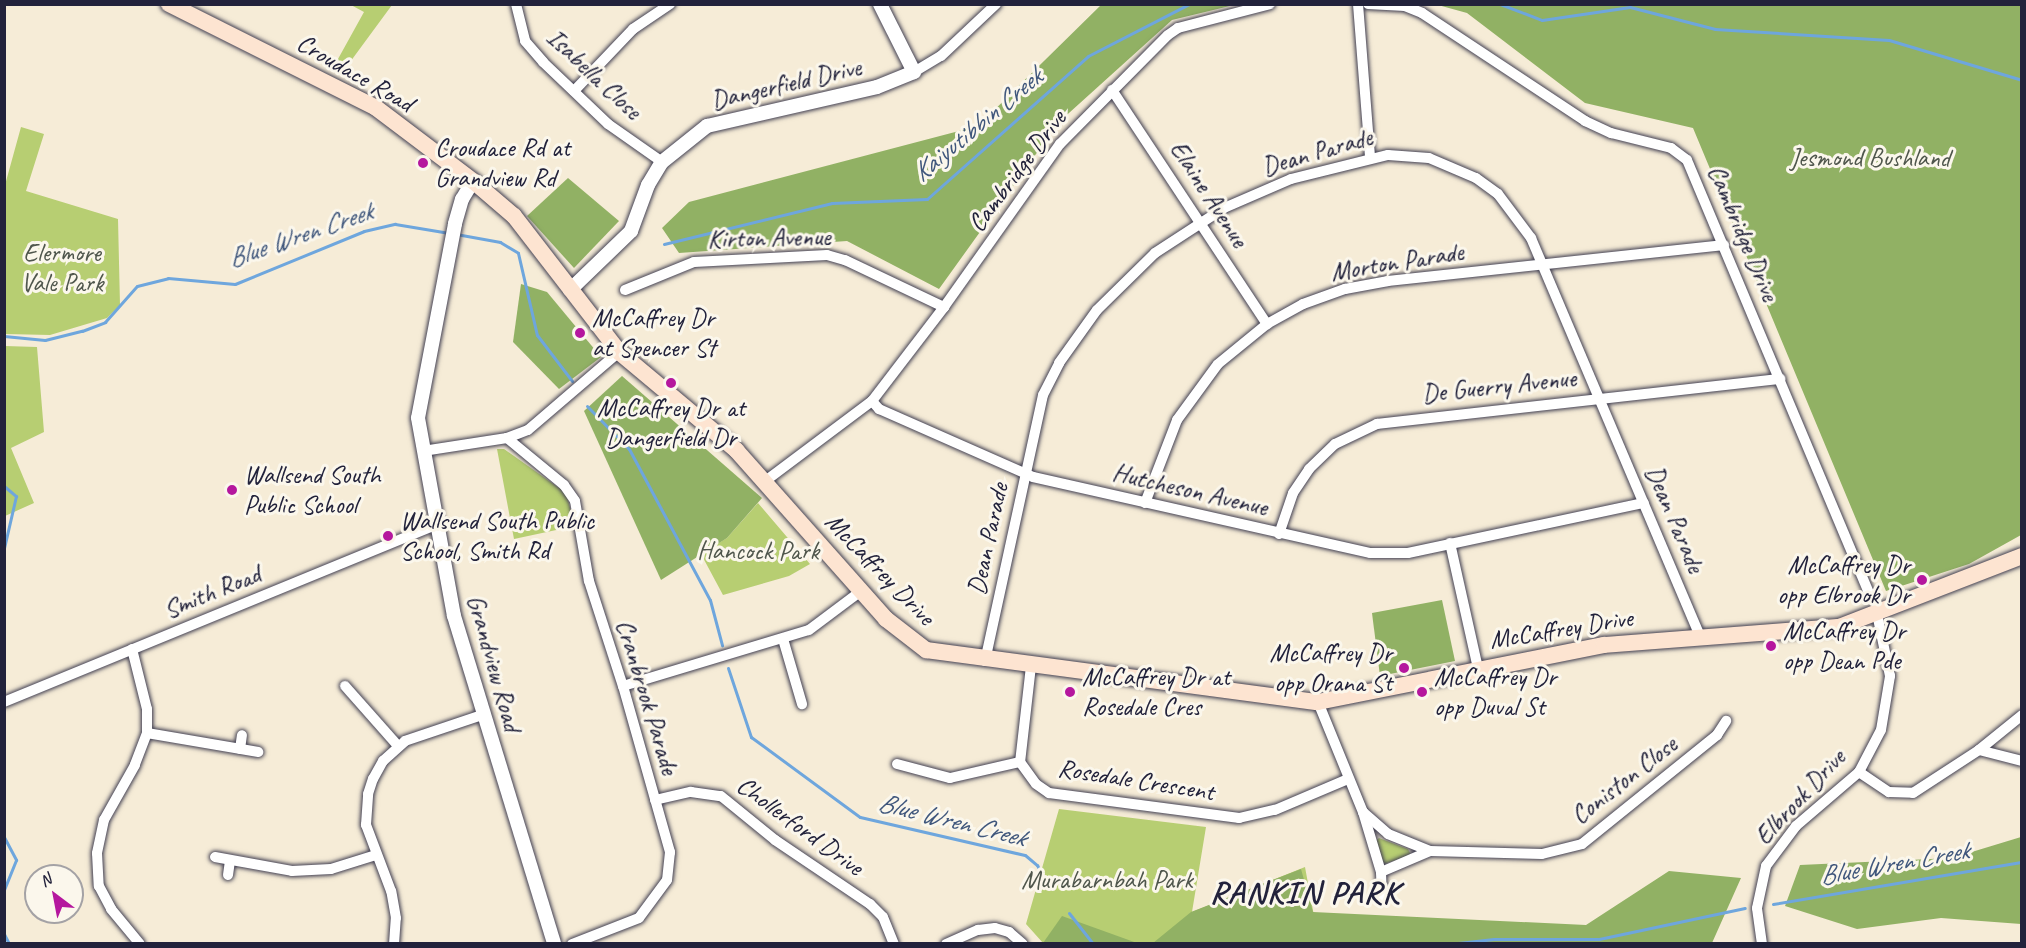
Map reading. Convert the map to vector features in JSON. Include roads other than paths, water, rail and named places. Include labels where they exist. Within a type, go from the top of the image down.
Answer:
[{"type":"main road","name":"Croudace Road","points":[[169,4],[375,107],[474,181],[514,216],[570,291]]},
{"type":"main road","name":"McCaffrey Drive","points":[[570,291],[619,352],[736,450],[861,591],[910,642],[926,650],[985,661],[1318,702],[1478,668],[1604,645],[1818,630],[1877,614],[2022,556]]},
{"type":"street","name":"Isabella Close","points":[[516,4],[525,41],[608,124],[662,162]]},
{"type":"street","points":[[574,91],[633,29],[670,4]]},
{"type":"street","points":[[880,4],[914,72]]},
{"type":"street","name":"Dangerfield Drive","points":[[570,291],[631,231],[648,185],[662,162],[707,126],[877,87],[914,72],[941,56],[996,4]]},
{"type":"street","name":"Cambridge Drive","points":[[872,401],[944,307],[1060,144],[1112,90],[1173,31],[1270,4]]},
{"type":"street","points":[[1358,4],[1370,157]]},
{"type":"street","name":"Cambridge Drive","points":[[1368,4],[1405,5],[1422,13],[1598,128],[1681,153],[1688,160],[1869,592]]},
{"type":"street","name":"Elaine Avenue","points":[[1112,90],[1267,324]]},
{"type":"street","name":"Dean Parade","points":[[985,661],[1043,395],[1081,331],[1155,253],[1200,222],[1249,195],[1291,179],[1370,157],[1429,158],[1476,177],[1511,208],[1544,266],[1701,638]]},
{"type":"street","name":"Grandview Road","points":[[474,181],[462,199],[455,224],[418,407],[423,451],[454,616],[482,716],[554,944]]},
{"type":"street","name":"Morton Parade","points":[[1145,503],[1177,420],[1218,364],[1267,324],[1323,296],[1366,284],[1724,245]]},
{"type":"street","name":"Kirton Avenue","points":[[625,290],[694,262],[827,255],[845,260],[944,307]]},
{"type":"street","points":[[423,451],[507,438],[528,430],[619,352]]},
{"type":"street","name":"De Guerry Avenue","points":[[1279,534],[1293,493],[1309,469],[1335,444],[1361,430],[1394,419],[1780,379]]},
{"type":"street","points":[[764,482],[872,401]]},
{"type":"street","name":"Hutcheson Avenue","points":[[872,401],[879,409],[1024,474],[1279,534],[1388,555],[1644,503]]},
{"type":"street","name":"Cranbrook Parade","points":[[507,438],[564,485],[575,501],[589,581],[623,686],[670,852],[667,880],[639,918],[572,944]]},
{"type":"street","name":"Smith Road","points":[[4,702],[436,525]]},
{"type":"street","points":[[1450,543],[1478,668]]},
{"type":"street","points":[[623,686],[783,639],[816,627],[861,591]]},
{"type":"street","name":"Elbrook Drive","points":[[1762,944],[1757,908],[1767,866],[1796,826],[1859,772],[1881,730],[1890,687],[1887,655],[1877,614]]},
{"type":"street","points":[[783,639],[802,704]]},
{"type":"street","points":[[132,649],[147,709],[147,733],[135,765],[104,820],[97,853],[99,886],[111,909],[140,944]]},
{"type":"street","name":"Rosedale Crescent","points":[[1031,666],[1020,762],[1036,784],[1064,798],[1239,818],[1275,810],[1348,779]]},
{"type":"street","points":[[345,686],[398,746]]},
{"type":"street","name":"Coniston Close","points":[[1318,702],[1363,812],[1381,872],[1382,897]]},
{"type":"street","points":[[1859,772],[1889,792],[1907,795],[1926,787],[1979,750],[2022,715]]},
{"type":"street","points":[[394,944],[394,909],[366,825],[368,794],[383,761],[398,746],[415,736],[482,716]]},
{"type":"street","name":"Coniston Close","points":[[1363,812],[1388,834],[1430,851],[1542,854],[1582,844],[1717,735],[1726,721]]},
{"type":"street","points":[[147,733],[258,752]]},
{"type":"street","points":[[240,750],[242,735]]},
{"type":"street","points":[[1979,750],[2016,761],[2022,756]]},
{"type":"street","points":[[897,764],[950,778],[1020,762]]},
{"type":"street","name":"Chollerford Drive","points":[[655,800],[691,792],[721,796],[775,840],[870,904],[883,917],[894,944]]},
{"type":"street","name":"Coniston Close","points":[[1381,872],[1430,851]]},
{"type":"street","points":[[215,857],[273,870],[314,871],[353,865],[376,855]]},
{"type":"street","points":[[228,875],[230,860]]},
{"type":"street","points":[[946,944],[978,930],[995,928],[1009,932],[1023,944]]},
{"type":"waterway","name":"Kaiyutibbin Creek","points":[[664,244],[832,203],[927,199],[1088,56],[1189,4]]},
{"type":"waterway","name":"Kaiyutibbin Creek","points":[[1500,4],[1542,20],[1630,7],[1715,29],[1889,40],[2022,80]]},
{"type":"waterway","name":"Blue Wren Creek","points":[[4,336],[45,340],[82,331],[105,322],[137,286],[168,278],[235,284],[364,231],[395,224],[449,233]]},
{"type":"waterway","name":"Blue Wren Creek","points":[[456,234],[500,242],[518,253],[537,335],[572,381]]},
{"type":"waterway","name":"Blue Wren Creek","points":[[587,406],[629,449],[710,600],[722,645]]},
{"type":"waterway","points":[[4,486],[16,496],[4,548]]},
{"type":"waterway","name":"Blue Wren Creek","points":[[728,668],[751,737],[860,817],[1025,855],[1037,865],[1048,886]]},
{"type":"waterway","points":[[4,837],[16,860],[4,890]]},
{"type":"waterway","name":"Blue Wren Creek","points":[[1773,904],[2022,862]]},
{"type":"waterway","name":"Blue Wren Creek","points":[[1449,944],[1494,939],[1599,939],[1745,908]]},
{"type":"waterway","name":"Blue Wren Creek","points":[[1069,913],[1093,944]]},
{"type":"waterway","points":[[4,934],[9,944]]},
{"type":"place","name":"Croudace Rd at Grandview Rd","points":[[423,163]]},
{"type":"place","name":"McCaffrey Dr at Spencer St","points":[[580,333]]},
{"type":"place","name":"McCaffrey Dr at Dangerfield Dr","points":[[671,383]]},
{"type":"place","name":"Wallsend South Public School","points":[[232,490]]},
{"type":"place","name":"Wallsend South Public School, Smith Rd","points":[[388,536]]},
{"type":"place","name":"McCaffrey Dr opp Elbrook Dr","points":[[1922,580]]},
{"type":"place","name":"McCaffrey Dr opp Dean Pde","points":[[1771,646]]},
{"type":"place","name":"McCaffrey Dr opp Orana St","points":[[1404,668]]},
{"type":"place","name":"McCaffrey Dr at Rosedale Cres","points":[[1070,692]]},
{"type":"place","name":"McCaffrey Dr opp Duval St","points":[[1422,692]]},
{"type":"district","name":"RANKIN PARK","points":[[1305,893]]},
{"type":"park label","name":"Jesmond Bushland","points":[[1870,158]]},
{"type":"park label","name":"Elermore Vale Park","points":[[62,268]]},
{"type":"park label","name":"Hancock Park","points":[[758,551]]},
{"type":"park label","name":"Murabarnbah Park","points":[[1107,880]]}]
